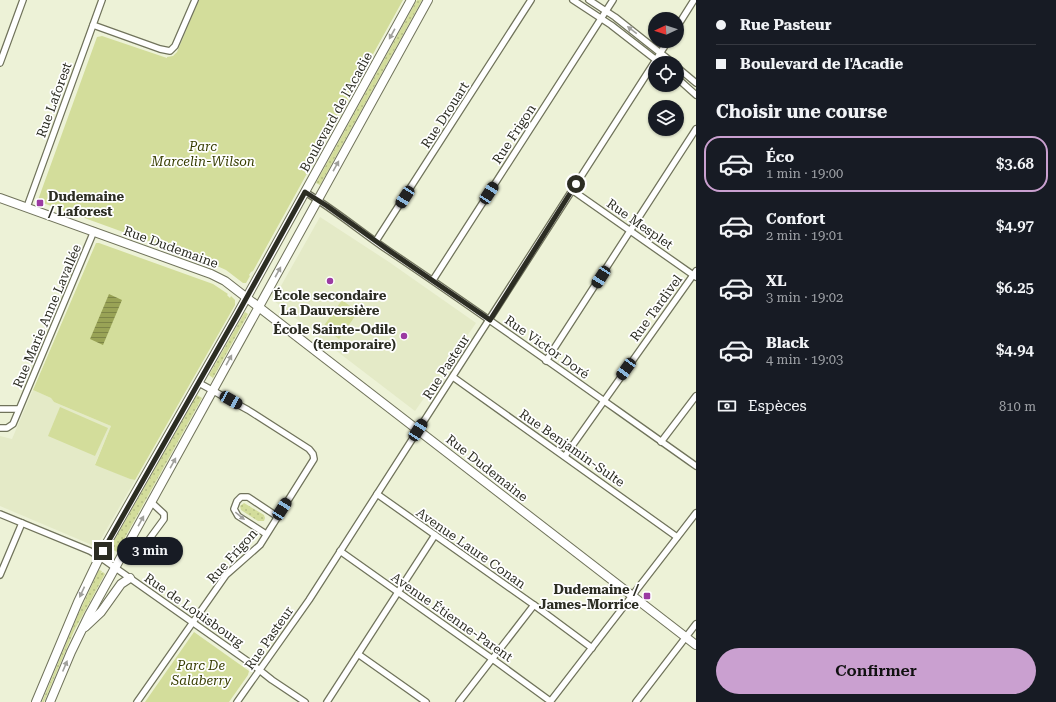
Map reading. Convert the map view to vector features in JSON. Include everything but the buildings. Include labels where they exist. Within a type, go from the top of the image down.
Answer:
[{"type":"main road","name":"Boulevard de l'Acadie","points":[[36,702],[78,602],[100,557],[247,297],[411,0]]},
{"type":"main road","name":"Boulevard de l'Acadie","points":[[50,702],[81,630],[428,0]]},
{"type":"main road","name":"Rue Dudemaine","points":[[0,198],[213,274],[225,281],[696,645]]},
{"type":"main road","points":[[81,630],[101,612],[121,584],[130,578]]},
{"type":"street","points":[[0,63],[22,0]]},
{"type":"street","name":"Rue Laforest","points":[[27,207],[102,0]]},
{"type":"street","points":[[93,25],[167,51],[172,50],[195,0]]},
{"type":"street","name":"Rue Drouart","points":[[376,241],[531,0]]},
{"type":"street","points":[[573,0],[601,18],[651,56]]},
{"type":"street","points":[[589,0],[606,11],[664,56]]},
{"type":"street","name":"Rue Frigon","points":[[433,280],[613,0]]},
{"type":"street","points":[[684,16],[694,0]]},
{"type":"street","name":"Rue Pasteur","points":[[659,56],[663,48]]},
{"type":"street","points":[[684,73],[696,83]]},
{"type":"street","name":"Rue Pasteur","points":[[237,702],[302,611],[572,190],[648,76]]},
{"type":"street","points":[[684,84],[696,95]]},
{"type":"street","points":[[546,361],[696,129]]},
{"type":"street","name":"Rue Mesplet","points":[[572,190],[695,274]]},
{"type":"street","name":"Rue Victor Doré","points":[[305,192],[433,280],[696,466]]},
{"type":"street","name":"Rue Marie Anne Lavallée","points":[[0,428],[5,429],[11,426],[16,416],[94,232]]},
{"type":"street","name":"Rue Tardivel","points":[[565,456],[695,274]]},
{"type":"street","name":"Rue Benjamin-Sulte","points":[[453,377],[677,537]]},
{"type":"street","name":"Rue Frigon","points":[[137,702],[226,575],[258,547],[314,458],[309,449],[255,414],[199,382]]},
{"type":"street","points":[[661,442],[696,396]]},
{"type":"street","name":"Rue Marie Anne Lavallée","points":[[0,409],[18,409]]},
{"type":"street","name":"Avenue Laure Conan","points":[[377,494],[592,648]]},
{"type":"street","points":[[266,534],[237,515],[234,509],[237,501],[243,497],[248,497],[278,517]]},
{"type":"street","points":[[126,548],[135,551],[142,549],[164,519],[164,514],[151,502]]},
{"type":"street","points":[[550,702],[696,513]]},
{"type":"street","name":"Rue de Louisbourg","points":[[0,514],[90,551],[100,557],[306,702]]},
{"type":"street","points":[[0,575],[22,523]]},
{"type":"street","points":[[327,702],[435,535]]},
{"type":"street","name":"Avenue Étienne-Parent","points":[[340,551],[493,659],[550,702]]},
{"type":"street","points":[[459,702],[534,605]]},
{"type":"street","points":[[636,702],[696,624]]},
{"type":"street","points":[[358,654],[426,702]]},
{"type":"shaded area","points":[[320,217],[389,262],[476,323],[415,411],[273,300]]},
{"type":"shaded area","points":[[109,294],[122,300],[103,345],[90,339]]},
{"type":"shaded area","points":[[33,390],[51,398],[54,402],[111,426],[95,464],[135,480],[98,544],[92,545],[0,506],[0,436],[12,439]]},
{"type":"green space","name":"Parc Marcelin-Wilson","points":[[199,0],[403,0],[253,271],[249,275],[250,276],[246,283],[243,283],[226,270],[217,266],[43,203],[44,200],[41,198],[39,202],[38,200],[97,37],[102,36],[167,58],[173,56],[177,52]]},
{"type":"green space","points":[[417,0],[422,0],[320,185],[316,183]]},
{"type":"green space","points":[[96,243],[213,284],[228,294],[227,295],[230,298],[231,296],[235,300],[235,305],[135,480],[95,465],[111,426],[54,402],[51,398],[33,390]]},
{"type":"green space","points":[[342,300],[358,312],[339,339],[323,327]]},
{"type":"green space","points":[[245,312],[248,314],[213,378],[209,375]]},
{"type":"green space","points":[[197,395],[202,398],[117,552],[110,548]]},
{"type":"green space","points":[[60,407],[108,428],[95,456],[48,436]]},
{"type":"green space","points":[[244,503],[264,515],[264,521],[258,521],[241,510],[240,506]]},
{"type":"green space","points":[[99,570],[102,571],[101,573],[103,572],[105,574],[74,631],[44,702],[42,702],[78,615]]},
{"type":"green space","name":"Parc De Salaberry","points":[[194,632],[249,671],[248,675],[229,702],[145,702]]},
{"type":"place","name":"Dudemaine / Laforest","points":[[40,203]]},
{"type":"place","name":"École secondaire La Dauversière","points":[[330,281]]},
{"type":"place","name":"École Sainte-Odile (temporaire)","points":[[404,336]]},
{"type":"place","name":"Dudemaine / James-Morrice","points":[[647,596]]},
{"type":"route","points":[[103,551],[305,192],[490,320],[576,184]]}]
